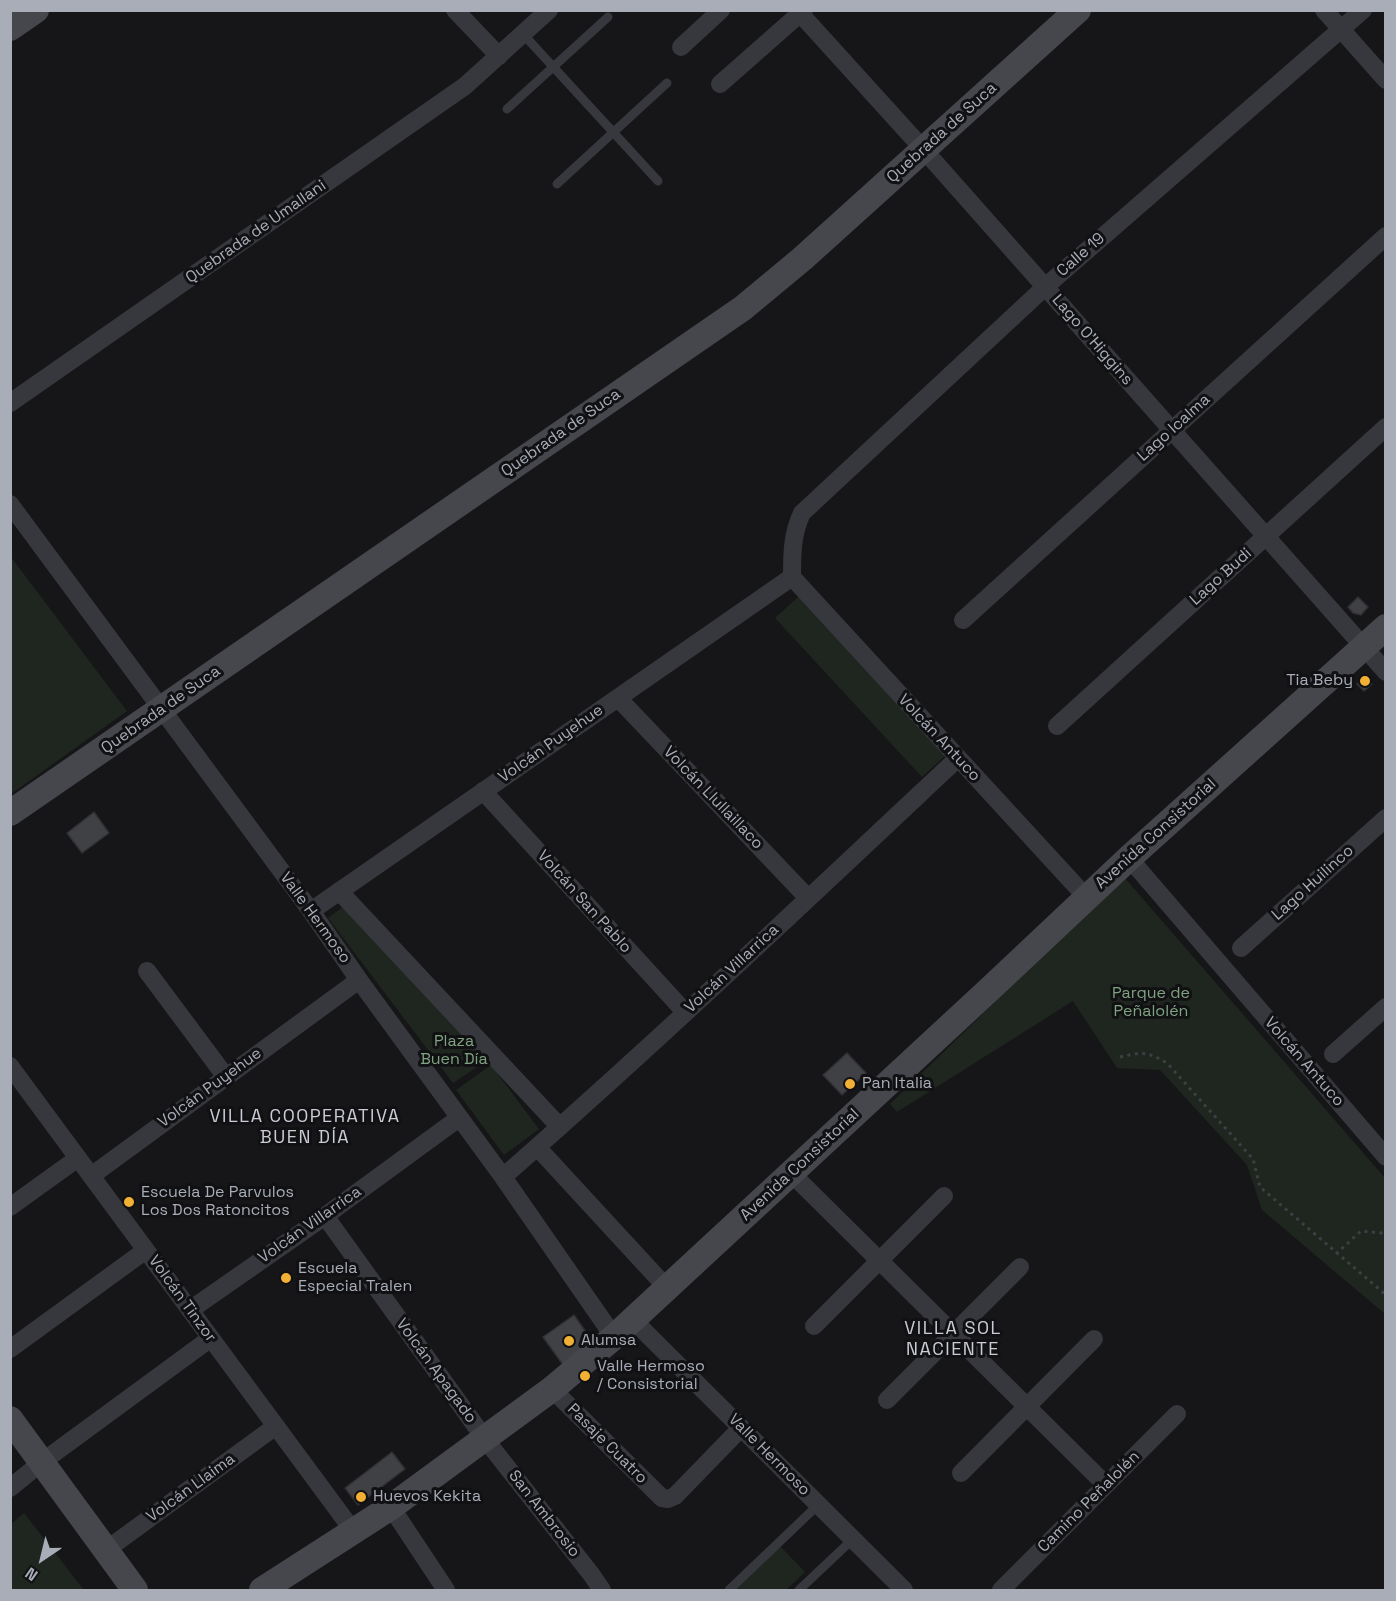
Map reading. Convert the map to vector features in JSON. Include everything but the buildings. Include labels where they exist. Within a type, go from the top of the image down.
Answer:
[{"type":"street","points":[[10,28],[36,10]]},
{"type":"street","points":[[455,10],[499,56]]},
{"type":"street","name":"Quebrada de Umallani","points":[[10,404],[465,86],[549,10]]},
{"type":"street","points":[[681,47],[721,10]]},
{"type":"street","name":"Quebrada de Suca","points":[[10,813],[743,308],[802,259],[1078,10]]},
{"type":"street","points":[[1324,10],[1386,80]]},
{"type":"street","name":"Calle 19","points":[[792,577],[794,533],[802,513],[1045,287],[1363,10]]},
{"type":"street","points":[[720,84],[800,12]]},
{"type":"street","name":"Lago O'Higgins","points":[[800,12],[1386,672]]},
{"type":"street","name":"Lago Icalma","points":[[963,620],[1386,236]]},
{"type":"street","name":"Lago Budi","points":[[1057,726],[1386,427]]},
{"type":"street","name":"Valle Hermoso","points":[[10,504],[310,911],[459,1118],[503,1177],[624,1328],[741,1428],[904,1590]]},
{"type":"street","name":"Volcán Puyehue","points":[[310,911],[792,577]]},
{"type":"street","name":"Volcán Antuco","points":[[792,577],[1087,898]]},
{"type":"street","name":"Avenida Consistorial","points":[[278,1586],[485,1439],[552,1389],[624,1328],[1129,858],[1386,627]]},
{"type":"street","name":"Volcán Llullaillaco","points":[[618,698],[808,898]]},
{"type":"street","name":"Volcán Villarrica","points":[[503,1177],[685,1012],[958,758]]},
{"type":"street","name":"Volcán San Pablo","points":[[483,791],[685,1012]]},
{"type":"street","name":"Lago Huilinco","points":[[1241,948],[1386,818]]},
{"type":"street","name":"Volcán Antuco","points":[[1129,858],[1386,1157]]},
{"type":"street","points":[[339,891],[560,1127]]},
{"type":"street","points":[[147,971],[226,1077]]},
{"type":"street","name":"Volcán Puyehue","points":[[91,1176],[359,980]]},
{"type":"street","points":[[1333,1054],[1386,1007]]},
{"type":"street","name":"Volcán Tinzor","points":[[13,1074],[78,1158],[354,1532]]},
{"type":"street","name":"Volcán Villarrica","points":[[190,1310],[459,1118]]},
{"type":"street","points":[[537,1147],[667,1288]]},
{"type":"street","points":[[10,1207],[78,1158]]},
{"type":"street","points":[[791,1173],[1106,1485]]},
{"type":"street","points":[[814,1326],[944,1196]]},
{"type":"street","name":"Volcán Apagado","points":[[325,1215],[485,1439]]},
{"type":"street","points":[[10,1349],[146,1250]]},
{"type":"street","points":[[887,1400],[1020,1267]]},
{"type":"street","points":[[10,1488],[211,1338]]},
{"type":"street","points":[[961,1473],[1094,1339]]},
{"type":"street","name":"Pasaje Cuatro","points":[[552,1389],[662,1498],[668,1499],[675,1496],[741,1428]]},
{"type":"street","name":"Camino Peñalolén","points":[[1001,1590],[1177,1414]]},
{"type":"street","points":[[10,1419],[135,1590]]},
{"type":"street","name":"Volcán Llaima","points":[[106,1551],[276,1426]]},
{"type":"street","name":"San Ambrosio","points":[[485,1439],[593,1588]]},
{"type":"street","points":[[391,1507],[446,1590]]},
{"type":"lane","points":[[507,109],[608,17]]},
{"type":"lane","points":[[523,34],[658,181]]},
{"type":"lane","points":[[557,184],[668,83]]},
{"type":"lane","points":[[729,1590],[818,1505]]},
{"type":"lane","points":[[799,1590],[852,1539]]},
{"type":"path","points":[[1120,1057],[1139,1053],[1153,1055],[1167,1063],[1253,1159],[1260,1187],[1386,1295]]},
{"type":"path","points":[[1336,1254],[1361,1231],[1381,1233],[1386,1230]]},
{"type":"green space","points":[[11,557],[127,711],[10,794]]},
{"type":"green space","points":[[799,596],[946,755],[922,777],[775,618]]},
{"type":"green space","name":"Parque de Peñalolén","points":[[1124,877],[1385,1178],[1385,1314],[1262,1210],[1247,1165],[1160,1070],[1117,1068],[1073,1001],[897,1112],[890,1104]]},
{"type":"green space","name":"Plaza Buen Día","points":[[343,907],[488,1060],[453,1083],[328,918]]},
{"type":"green space","points":[[491,1065],[539,1129],[504,1155],[456,1090]]},
{"type":"green space","points":[[24,1513],[84,1590],[11,1590],[11,1524]]},
{"type":"green space","points":[[780,1546],[805,1572],[786,1590],[734,1590]]},
{"type":"place","name":"Tia Beby","points":[[1365,681]]},
{"type":"place","name":"Pan Italia","points":[[850,1084]]},
{"type":"place","name":"Escuela De Parvulos Los Dos Ratoncitos","points":[[129,1202]]},
{"type":"place","name":"Escuela Especial Tralen","points":[[286,1278]]},
{"type":"place","name":"Alumsa","points":[[569,1341]]},
{"type":"place","name":"Valle Hermoso / Consistorial","points":[[585,1376]]},
{"type":"place","name":"Huevos Kekita","points":[[361,1497]]},
{"type":"district","name":"VILLA COOPERATIVA BUEN DÍA","points":[[305,1127]]},
{"type":"district","name":"VILLA SOL NACIENTE","points":[[953,1339]]}]
